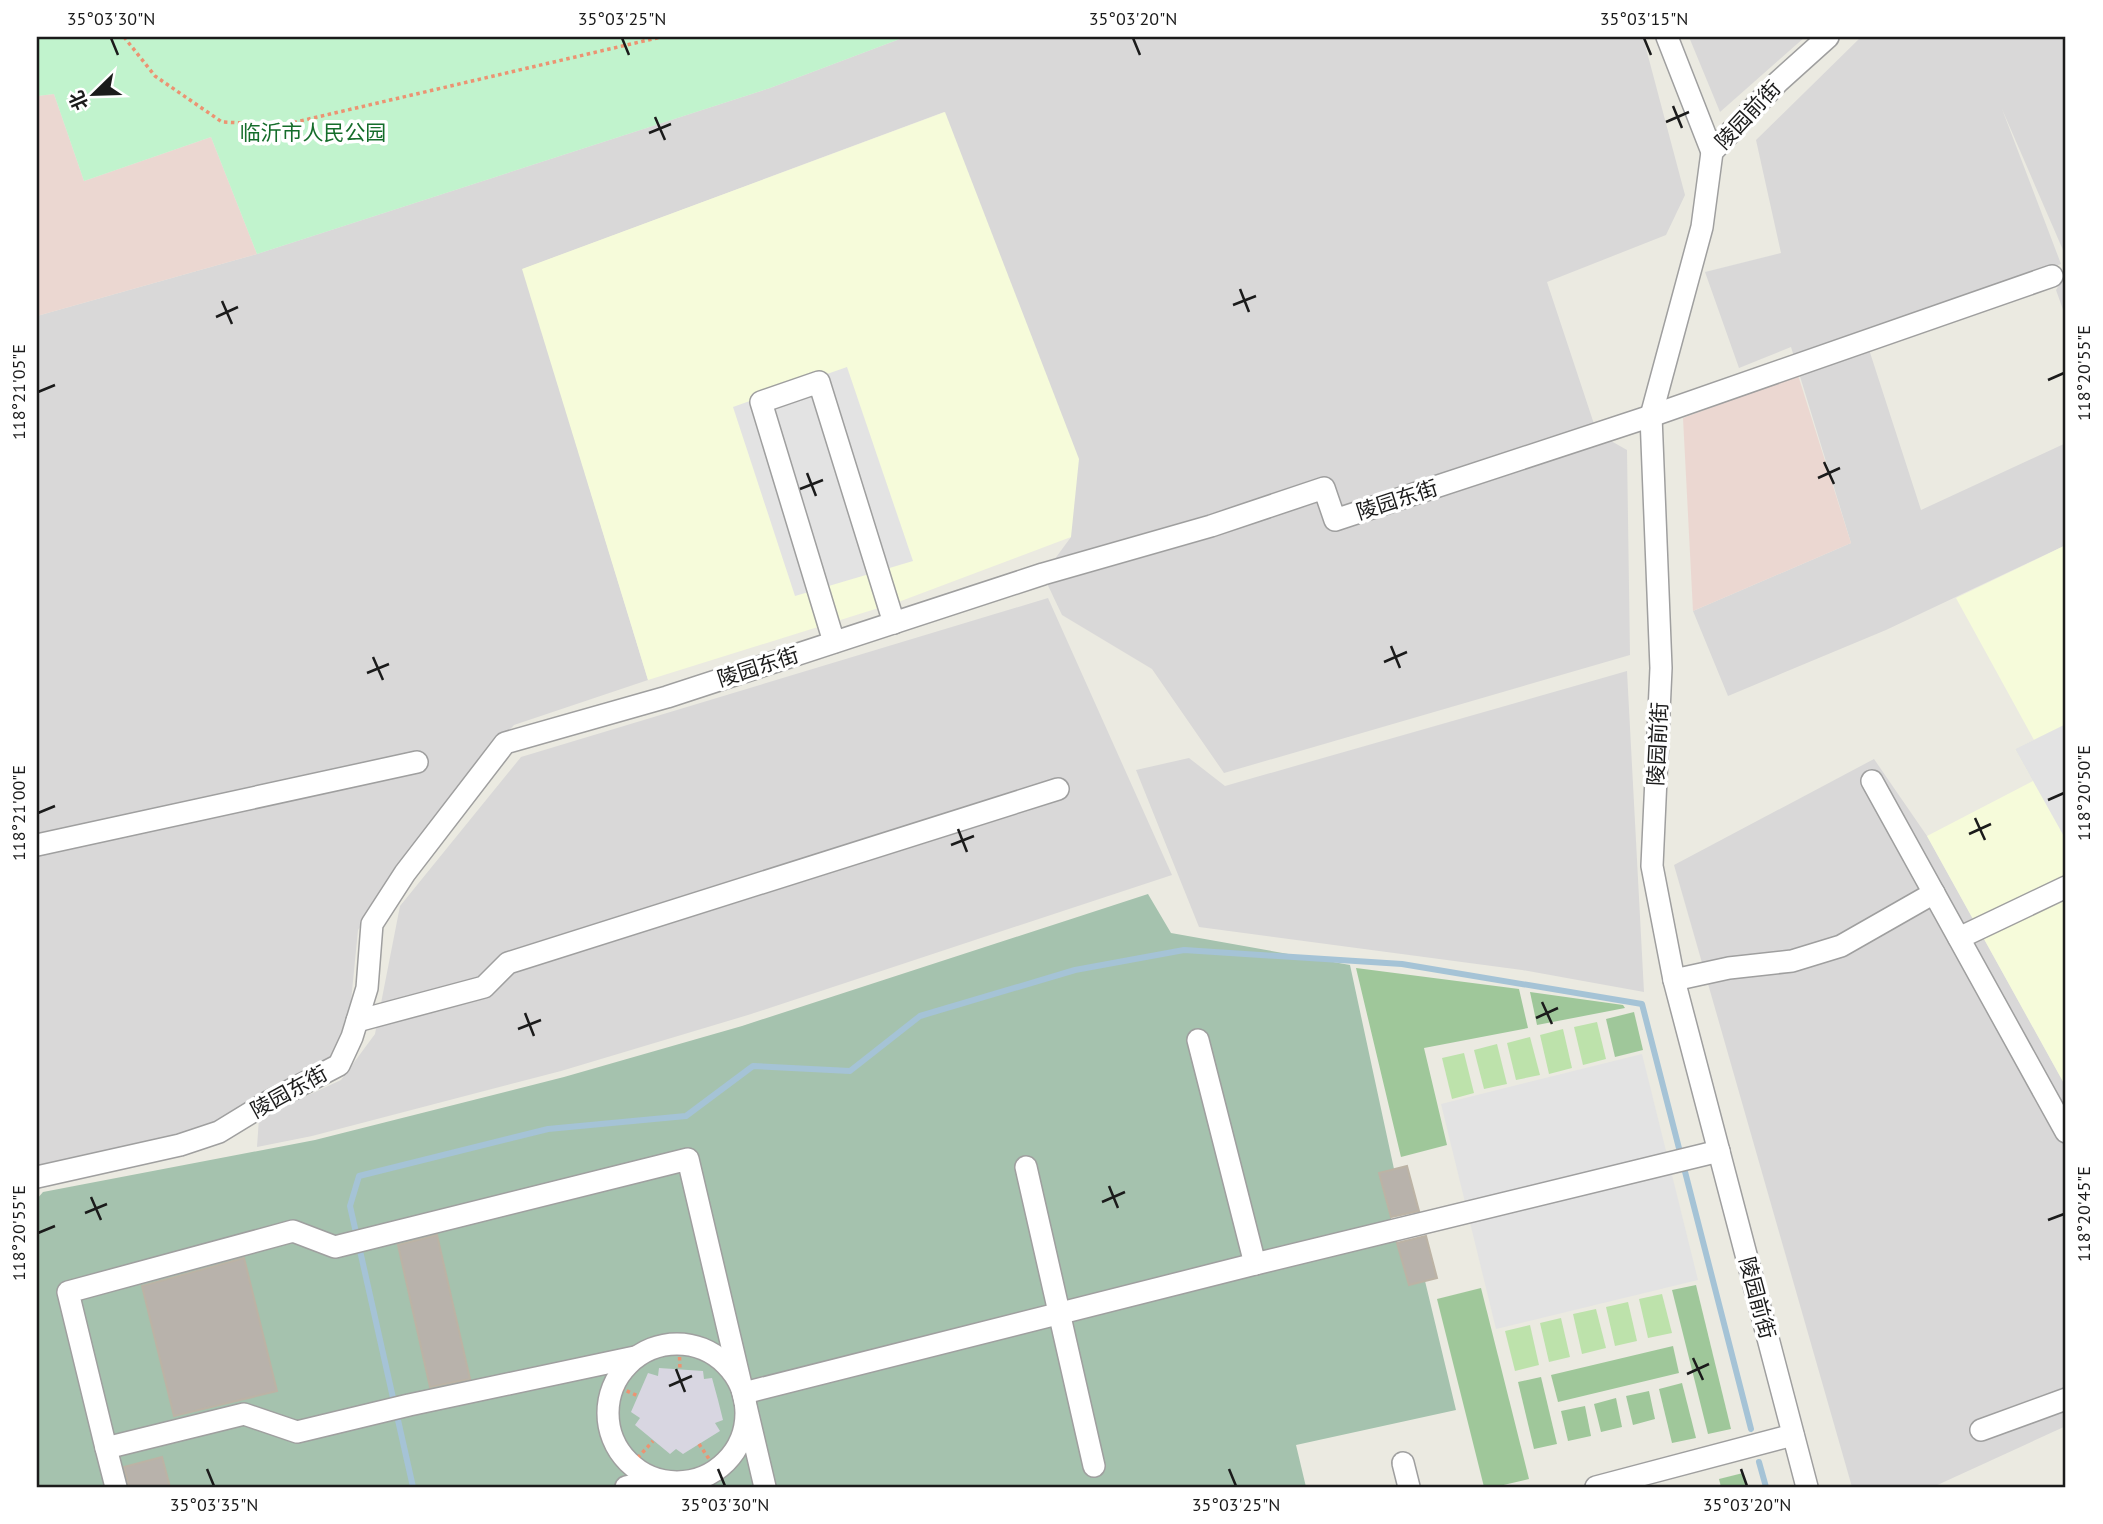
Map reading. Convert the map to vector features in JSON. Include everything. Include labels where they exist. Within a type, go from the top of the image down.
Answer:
[{"type":"street","points":[[1667,37],[1712,152]]},
{"type":"street","name":"陵园前街","points":[[1807,1487],[1675,980],[1652,866],[1661,668],[1651,416],[1702,227],[1712,152],[1778,82],[1828,37]]},
{"type":"street","points":[[1651,416],[2052,276]]},
{"type":"street","points":[[834,642],[761,402],[819,382],[894,623]]},
{"type":"street","name":"陵园东街","points":[[37,1177],[180,1145],[219,1132],[268,1102],[339,1065],[367,988],[372,924],[405,873],[505,743],[667,697],[1043,575],[1212,526],[1324,488],[1335,520],[1651,416]]},
{"type":"street","points":[[37,845],[417,762]]},
{"type":"street","points":[[1872,781],[2066,1132]]},
{"type":"street","points":[[357,1021],[484,987],[508,962],[1058,789]]},
{"type":"street","points":[[1959,938],[2066,887]]},
{"type":"street","points":[[1675,980],[1729,968],[1792,961],[1841,946],[1934,893]]},
{"type":"street","points":[[1198,1040],[1255,1264]]},
{"type":"street","points":[[744,1393],[1255,1264],[1719,1151]]},
{"type":"street","points":[[116,1487],[68,1292],[293,1231],[335,1247],[688,1159],[765,1487]]},
{"type":"street","points":[[1026,1167],[1094,1466]]},
{"type":"street","points":[[106,1448],[244,1414],[297,1432],[635,1357],[656,1346],[678,1343],[701,1347],[721,1358],[736,1376],[744,1393],[747,1418],[743,1438],[732,1457],[717,1471],[698,1480],[677,1483],[657,1480],[626,1487]]},
{"type":"street","points":[[635,1357],[620,1373],[610,1392],[607,1414],[611,1436],[622,1455],[631,1465],[657,1480]]},
{"type":"street","points":[[1981,1430],[2066,1399]]},
{"type":"street","points":[[1596,1487],[1793,1435]]},
{"type":"street","points":[[1403,1463],[1409,1487]]},
{"type":"path","points":[[124,37],[155,76],[222,122],[283,125],[661,37]]},
{"type":"path","points":[[678,1343],[680,1369]]},
{"type":"path","points":[[614,1385],[638,1396]]},
{"type":"path","points":[[631,1465],[653,1441]]},
{"type":"path","points":[[699,1444],[717,1471]]},
{"type":"shaded area","points":[[905,37],[1643,37],[1685,195],[1666,235],[1547,282],[1597,433],[1627,450],[1630,655],[1224,773],[1152,669],[1062,615],[1043,575],[1071,537],[944,112],[523,269],[648,680],[514,725],[497,744],[358,930],[349,1022],[332,1056],[272,1091],[225,1123],[188,1135],[37,1167],[37,316],[257,254],[770,88]]},
{"type":"shaded area","points":[[1689,37],[1805,37],[1720,112]]},
{"type":"shaded area","points":[[1861,37],[2066,37],[2066,257],[2002,109],[2061,264],[1864,334],[1921,510],[2066,443],[2066,545],[1886,630],[1728,696],[1693,611],[1851,543],[1791,347],[1739,368],[1705,272],[1781,253],[1756,140]]},
{"type":"shaded area","points":[[54,94],[84,181],[211,137],[257,254],[37,316],[37,96]]},
{"type":"shaded area","points":[[945,112],[1079,459],[1071,537],[901,601],[648,680],[522,269]]},
{"type":"shaded area","points":[[2066,274],[2066,318],[2056,290]]},
{"type":"shaded area","points":[[847,367],[913,561],[795,596],[733,407]]},
{"type":"shaded area","points":[[1798,375],[1851,543],[1693,611],[1683,418]]},
{"type":"shaded area","points":[[2066,545],[2066,1087],[1927,836],[2033,781],[2015,749],[2034,740],[1956,598]]},
{"type":"shaded area","points":[[1048,598],[1172,875],[748,1015],[561,1071],[312,1136],[257,1147],[259,1118],[341,1080],[375,1034],[400,906],[521,757]]},
{"type":"shaded area","points":[[1627,671],[1644,992],[1522,970],[1199,927],[1136,770],[1189,758],[1225,786]]},
{"type":"shaded area","points":[[2066,724],[2066,840],[2015,749]]},
{"type":"shaded area","points":[[1874,759],[1927,836],[2066,1087],[2066,1426],[1933,1487],[1852,1487],[1674,865]]},
{"type":"shaded area","points":[[1148,894],[1171,933],[1350,965],[1394,1169],[1379,1174],[1409,1285],[1425,1281],[1456,1410],[1296,1445],[1306,1487],[37,1487],[37,1199],[43,1192],[315,1140],[564,1077],[742,1026]]},
{"type":"shaded area","points":[[1642,1054],[1698,1280],[1496,1329],[1441,1104]]},
{"type":"shaded area","points":[[659,1368],[703,1371],[704,1379],[712,1378],[723,1420],[715,1423],[720,1431],[683,1454],[676,1449],[670,1454],[635,1425],[640,1418],[631,1412],[648,1373],[658,1376]]},
{"type":"green space","name":"临沂市人民公园","points":[[37,37],[905,37],[770,88],[257,254],[211,137],[84,181],[54,94],[37,96]]},
{"type":"green space","points":[[1356,968],[1519,989],[1528,1028],[1424,1048],[1447,1145],[1401,1157]]},
{"type":"green space","points":[[1530,992],[1623,1005],[1625,1008],[1537,1025]]},
{"type":"green space","points":[[1634,1012],[1643,1050],[1615,1057],[1606,1019]]},
{"type":"green space","points":[[1597,1022],[1606,1059],[1583,1065],[1574,1027]]},
{"type":"green space","points":[[1563,1029],[1572,1068],[1549,1074],[1540,1035]]},
{"type":"green space","points":[[1530,1037],[1540,1075],[1516,1080],[1507,1043]]},
{"type":"green space","points":[[1497,1044],[1507,1084],[1484,1089],[1474,1050]]},
{"type":"green space","points":[[1464,1053],[1474,1093],[1452,1099],[1442,1058]]},
{"type":"green space","points":[[1696,1285],[1731,1429],[1708,1434],[1672,1290]]},
{"type":"green space","points":[[1481,1288],[1529,1479],[1495,1487],[1484,1487],[1437,1299]]},
{"type":"green space","points":[[1662,1294],[1672,1333],[1648,1338],[1639,1299]]},
{"type":"green space","points":[[1628,1302],[1637,1341],[1615,1346],[1606,1307]]},
{"type":"green space","points":[[1596,1309],[1606,1348],[1582,1354],[1573,1314]]},
{"type":"green space","points":[[1561,1318],[1570,1357],[1549,1362],[1540,1323]]},
{"type":"green space","points":[[1530,1325],[1539,1365],[1515,1371],[1505,1331]]},
{"type":"green space","points":[[1673,1346],[1679,1373],[1558,1402],[1551,1375]]},
{"type":"green space","points":[[1541,1377],[1557,1444],[1534,1449],[1518,1382]]},
{"type":"green space","points":[[1682,1383],[1696,1438],[1672,1443],[1659,1389]]},
{"type":"green space","points":[[1649,1391],[1655,1419],[1633,1425],[1626,1396]]},
{"type":"green space","points":[[1616,1398],[1622,1427],[1601,1432],[1594,1404]]},
{"type":"green space","points":[[1585,1406],[1591,1436],[1568,1441],[1561,1411]]},
{"type":"green space","points":[[1743,1473],[1747,1487],[1721,1487],[1719,1479]]},
{"type":"building","points":[[1407,1166],[1419,1211],[1391,1217],[1379,1173]]},
{"type":"building","points":[[437,1235],[470,1379],[430,1387],[398,1245]]},
{"type":"building","points":[[1426,1236],[1437,1278],[1409,1285],[1397,1243]]},
{"type":"building","points":[[244,1258],[277,1391],[174,1416],[142,1286]]},
{"type":"building","points":[[162,1457],[170,1487],[129,1487],[124,1467]]},
{"type":"waterway","points":[[413,1487],[350,1206],[359,1176],[548,1129],[686,1116],[753,1066],[850,1071],[920,1016],[1075,970],[1184,950],[1402,964],[1642,1004],[1751,1429]]},
{"type":"waterway","points":[[1759,1462],[1766,1487]]}]
